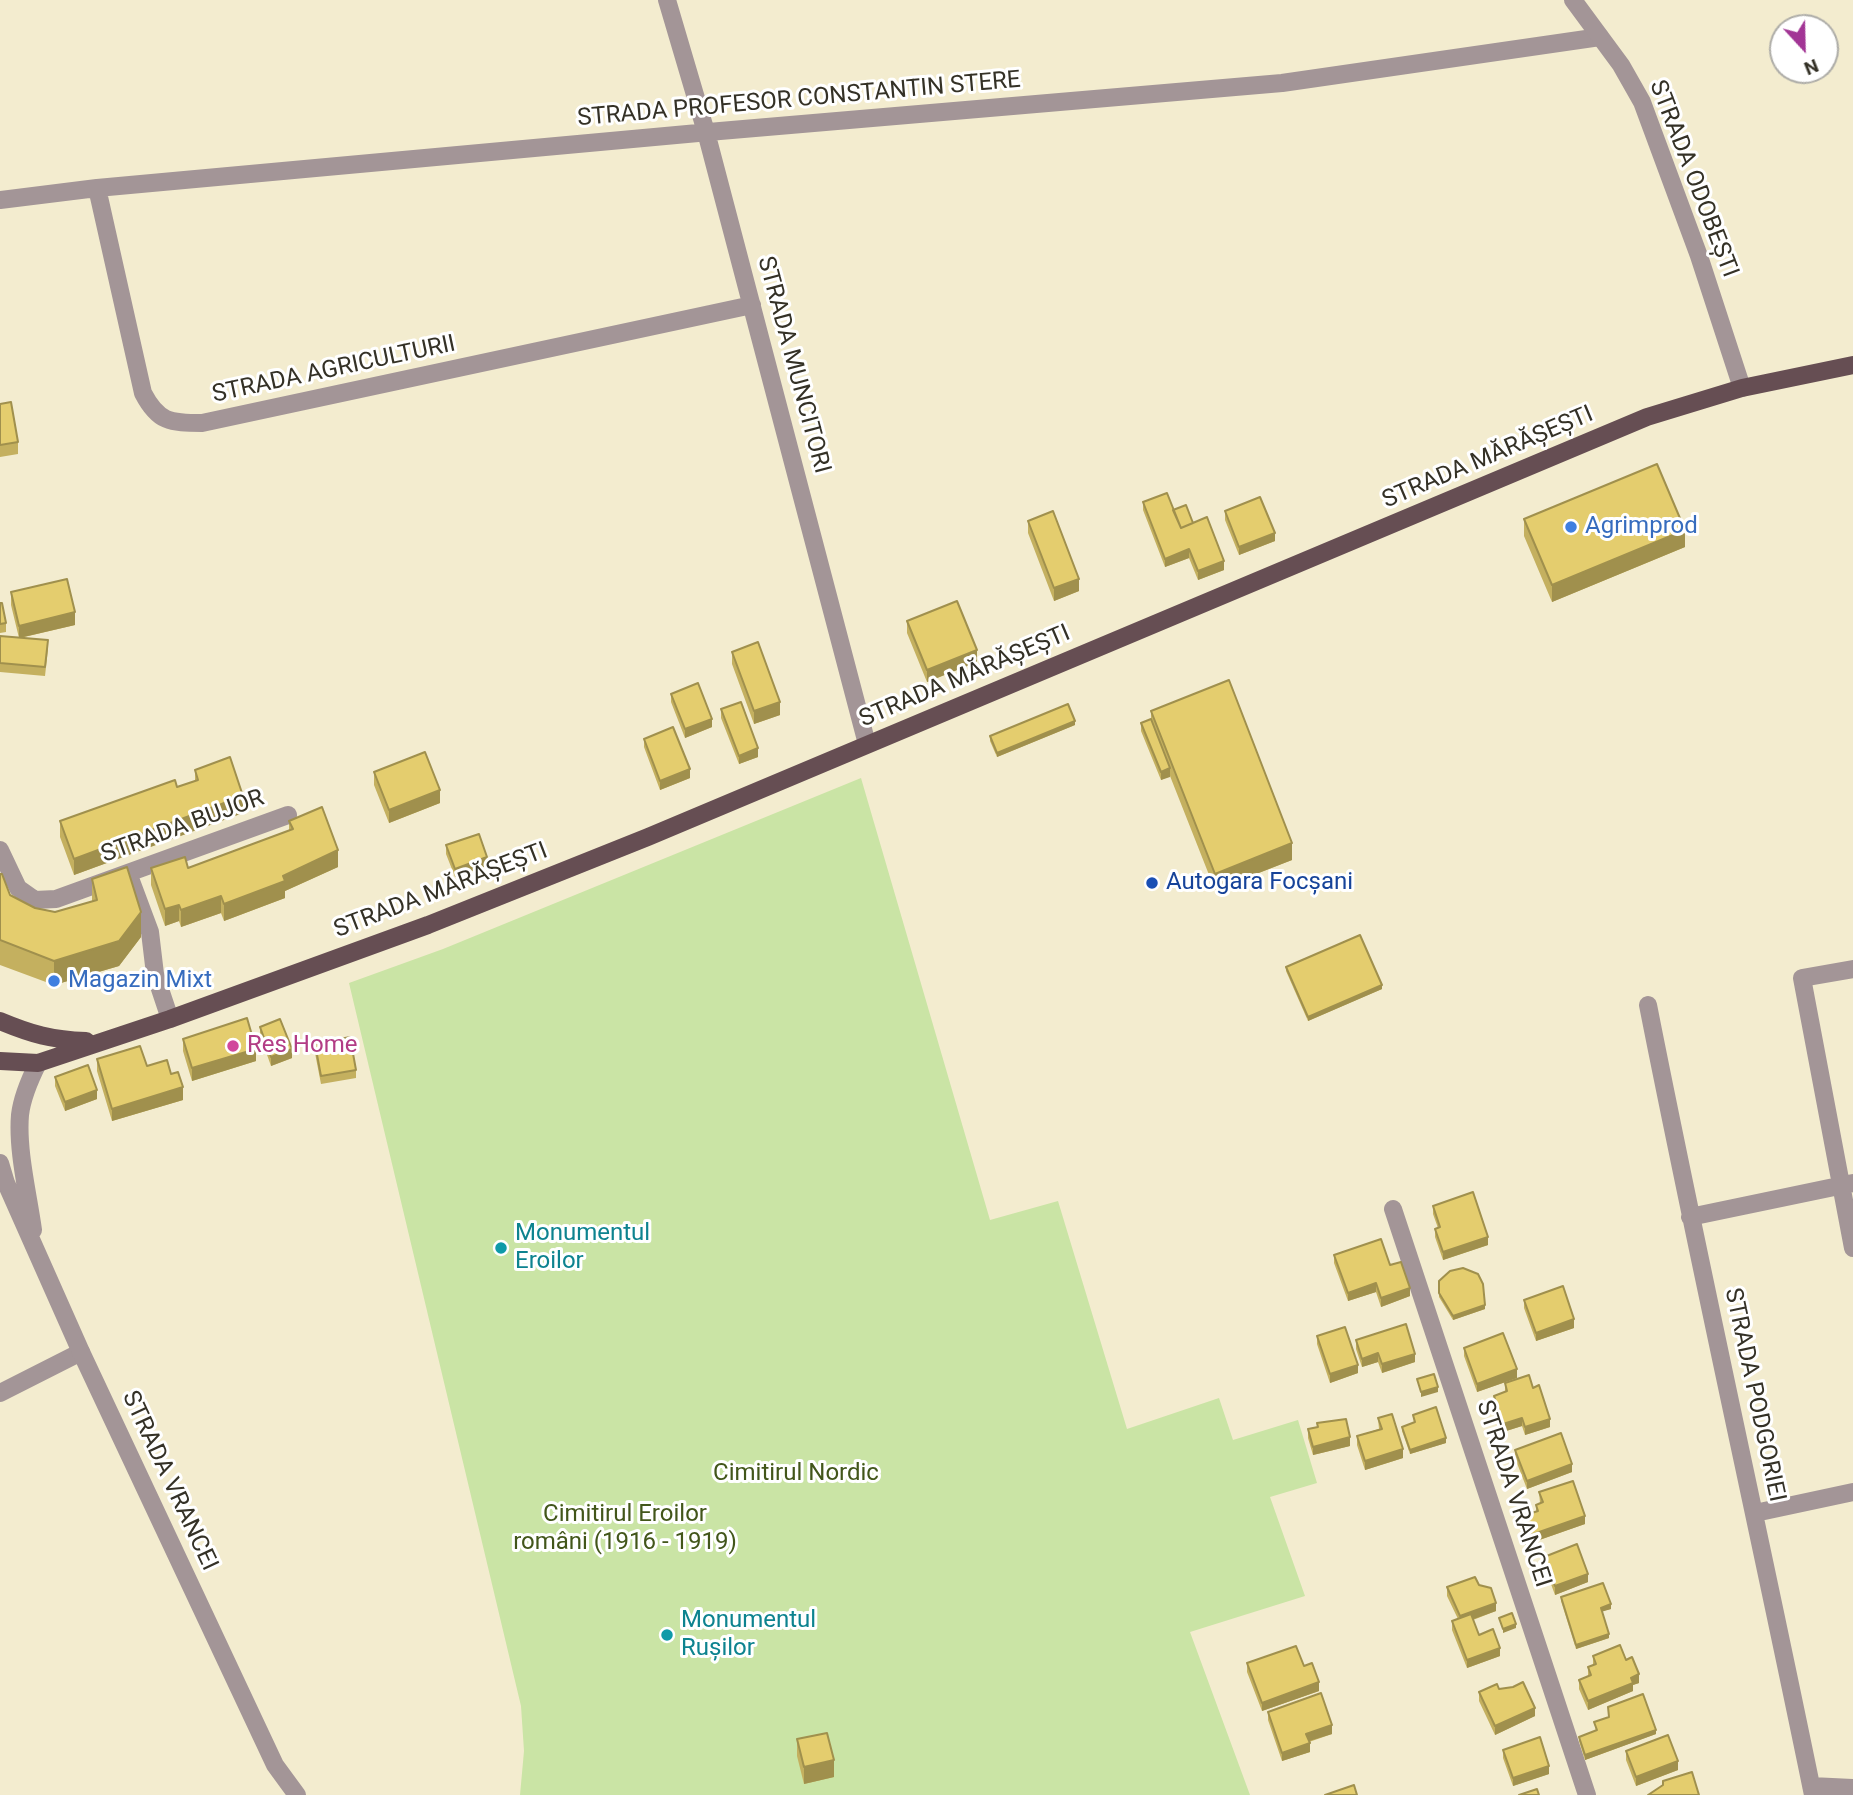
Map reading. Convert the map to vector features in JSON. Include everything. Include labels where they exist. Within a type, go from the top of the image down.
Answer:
[{"type":"main road","name":"STRADA MĂRĂȘEȘTI","points":[[0,1061],[38,1063],[97,1041],[170,1019],[428,925],[648,837],[1647,417],[1742,388],[1853,365]]},
{"type":"main road","name":"STRADA MĂRĂȘEȘTI","points":[[0,1021],[39,1037],[57,1041],[97,1041]]},
{"type":"street","name":"STRADA MUNCITORI","points":[[667,0],[706,132],[867,744]]},
{"type":"street","name":"STRADA ODOBEȘTI","points":[[1573,0],[1621,65],[1642,102],[1699,256],[1742,388]]},
{"type":"street","name":"STRADA PROFESOR CONSTANTIN STERE","points":[[0,200],[97,188],[706,132],[1282,83],[1600,37]]},
{"type":"street","name":"STRADA AGRICULTURII","points":[[97,188],[143,393],[153,412],[173,423],[202,423],[752,304]]},
{"type":"street","name":"STRADA BUJOR","points":[[0,850],[18,888],[35,901],[56,899],[288,815]]},
{"type":"street","points":[[128,873],[150,932],[155,974],[170,1019]]},
{"type":"street","points":[[1853,969],[1802,978],[1847,1184],[1853,1248]]},
{"type":"street","name":"STRADA PODGORIEI","points":[[1647,1005],[1812,1790]]},
{"type":"street","points":[[36,1250],[20,1135],[20,1113],[38,1063]]},
{"type":"street","name":"STRADA VRANCEI","points":[[0,1163],[3,1178],[81,1352],[275,1765],[298,1795]]},
{"type":"street","points":[[1690,1217],[1847,1184]]},
{"type":"street","name":"STRADA VRANCEI","points":[[1393,1209],[1587,1795]]},
{"type":"street","points":[[0,1393],[81,1352]]},
{"type":"street","points":[[1755,1513],[1853,1492]]},
{"type":"street","points":[[1812,1790],[1853,1788]]},
{"type":"green space","name":"Cimitirul Nordic","points":[[861,778],[990,1220],[1058,1201],[1127,1429],[1219,1398],[1233,1440],[1298,1420],[1317,1483],[1270,1497],[1305,1596],[1190,1632],[1250,1795],[520,1795],[524,1751],[521,1706],[349,983],[443,949]]},
{"type":"building","points":[[11,402],[18,442],[0,445],[0,404]]},
{"type":"building","points":[[1657,464],[1685,530],[1552,585],[1524,519]]},
{"type":"building","points":[[1167,493],[1181,528],[1207,517],[1224,561],[1198,571],[1189,549],[1165,559],[1143,502]]},
{"type":"building","points":[[1260,497],[1275,533],[1239,547],[1225,511]]},
{"type":"building","points":[[1186,505],[1193,523],[1181,528],[1173,510]]},
{"type":"building","points":[[1053,511],[1079,579],[1054,588],[1028,521]]},
{"type":"building","points":[[67,579],[75,612],[19,626],[11,592]]},
{"type":"building","points":[[957,601],[977,650],[927,670],[907,621]]},
{"type":"building","points":[[0,603],[6,623],[0,624]]},
{"type":"building","points":[[0,636],[48,640],[45,667],[0,663]]},
{"type":"building","points":[[758,642],[780,702],[754,711],[732,652]]},
{"type":"building","points":[[1229,680],[1292,843],[1215,874],[1151,711]]},
{"type":"building","points":[[698,683],[712,719],[685,729],[671,694]]},
{"type":"building","points":[[741,702],[758,748],[739,756],[721,709]]},
{"type":"building","points":[[1068,704],[1075,721],[997,753],[990,736]]},
{"type":"building","points":[[1151,719],[1170,768],[1161,772],[1141,723]]},
{"type":"building","points":[[673,727],[690,769],[660,781],[644,739]]},
{"type":"building","points":[[425,752],[440,790],[389,810],[374,772]]},
{"type":"building","points":[[230,757],[243,796],[74,859],[60,821],[175,780],[177,787],[198,780],[195,770]]},
{"type":"building","points":[[322,807],[338,850],[283,876],[285,881],[224,904],[221,896],[181,910],[179,905],[165,909],[151,868],[185,857],[188,868],[293,829],[289,821]]},
{"type":"building","points":[[479,834],[487,857],[455,869],[446,845]]},
{"type":"building","points":[[127,867],[141,912],[119,941],[54,961],[0,940],[0,874],[10,895],[35,908],[55,912],[97,900],[92,879]]},
{"type":"building","points":[[1360,935],[1382,985],[1308,1017],[1286,967]]},
{"type":"building","points":[[247,1018],[256,1049],[192,1068],[183,1039]]},
{"type":"building","points":[[280,1019],[292,1049],[271,1057],[260,1027]]},
{"type":"building","points":[[350,1037],[356,1070],[321,1076],[315,1044]]},
{"type":"building","points":[[140,1046],[147,1066],[167,1060],[171,1074],[178,1072],[183,1087],[112,1109],[97,1059]]},
{"type":"building","points":[[88,1065],[97,1090],[65,1102],[55,1077]]},
{"type":"building","points":[[1473,1192],[1488,1237],[1443,1252],[1435,1229],[1440,1227],[1433,1206]]},
{"type":"building","points":[[1381,1239],[1390,1265],[1401,1262],[1410,1288],[1381,1298],[1376,1283],[1348,1293],[1334,1255]]},
{"type":"building","points":[[1463,1268],[1478,1274],[1483,1284],[1485,1305],[1453,1316],[1439,1293],[1439,1281],[1450,1271]]},
{"type":"building","points":[[1563,1286],[1574,1319],[1536,1333],[1524,1300]]},
{"type":"building","points":[[1406,1324],[1415,1354],[1382,1364],[1378,1353],[1362,1359],[1356,1340]]},
{"type":"building","points":[[1345,1327],[1358,1365],[1330,1374],[1317,1336]]},
{"type":"building","points":[[1503,1333],[1517,1369],[1477,1384],[1464,1348]]},
{"type":"building","points":[[1434,1374],[1438,1387],[1421,1392],[1417,1379]]},
{"type":"building","points":[[1529,1375],[1533,1388],[1539,1385],[1550,1419],[1525,1427],[1522,1418],[1503,1424],[1494,1396],[1507,1391],[1505,1383]]},
{"type":"building","points":[[1436,1407],[1446,1438],[1410,1450],[1402,1427],[1415,1422],[1413,1415]]},
{"type":"building","points":[[1392,1414],[1403,1449],[1365,1461],[1357,1436],[1382,1429],[1378,1418]]},
{"type":"building","points":[[1346,1419],[1350,1437],[1313,1447],[1308,1429],[1318,1427],[1317,1423]]},
{"type":"building","points":[[1561,1433],[1572,1464],[1527,1481],[1515,1450]]},
{"type":"building","points":[[1573,1481],[1585,1516],[1525,1537],[1519,1517],[1538,1511],[1536,1505],[1543,1502],[1539,1492]]},
{"type":"building","points":[[1577,1544],[1588,1574],[1555,1586],[1544,1557]]},
{"type":"building","points":[[1475,1577],[1479,1585],[1491,1588],[1496,1603],[1460,1616],[1447,1587]]},
{"type":"building","points":[[1603,1583],[1611,1604],[1601,1608],[1609,1634],[1576,1645],[1561,1597]]},
{"type":"building","points":[[1512,1613],[1516,1624],[1503,1629],[1499,1618]]},
{"type":"building","points":[[1471,1614],[1479,1635],[1493,1629],[1500,1648],[1467,1660],[1452,1621]]},
{"type":"building","points":[[1620,1645],[1626,1660],[1632,1657],[1639,1674],[1631,1678],[1633,1683],[1588,1701],[1579,1680],[1591,1675],[1588,1667],[1596,1664],[1593,1656]]},
{"type":"building","points":[[1296,1646],[1304,1666],[1312,1663],[1319,1682],[1262,1703],[1247,1663]]},
{"type":"building","points":[[1523,1682],[1535,1708],[1495,1726],[1479,1692],[1497,1684],[1499,1689]]},
{"type":"building","points":[[1321,1693],[1332,1725],[1306,1734],[1310,1743],[1282,1753],[1268,1712]]},
{"type":"building","points":[[1643,1694],[1656,1730],[1585,1755],[1579,1737],[1597,1730],[1594,1722],[1609,1717],[1608,1707]]},
{"type":"building","points":[[827,1733],[834,1760],[804,1767],[797,1739]]},
{"type":"building","points":[[1668,1735],[1678,1761],[1636,1777],[1626,1751]]},
{"type":"building","points":[[1540,1737],[1549,1766],[1513,1778],[1503,1750]]},
{"type":"building","points":[[1692,1772],[1699,1795],[1648,1795],[1663,1785],[1663,1781]]},
{"type":"building","points":[[1354,1785],[1357,1795],[1325,1795]]},
{"type":"building","points":[[1537,1789],[1539,1795],[1519,1795]]},
{"type":"place","name":"Agrimprod","points":[[1571,527]]},
{"type":"place","name":"Autogara Focșani","points":[[1152,883]]},
{"type":"place","name":"Magazin Mixt","points":[[54,981]]},
{"type":"place","name":"Res Home","points":[[233,1046]]},
{"type":"place","name":"Monumentul Eroilor","points":[[501,1248]]},
{"type":"place","name":"Monumentul Rușilor","points":[[667,1635]]},
{"type":"park label","name":"Cimitirul Eroilor români (1916 - 1919)","points":[[625,1529]]}]
